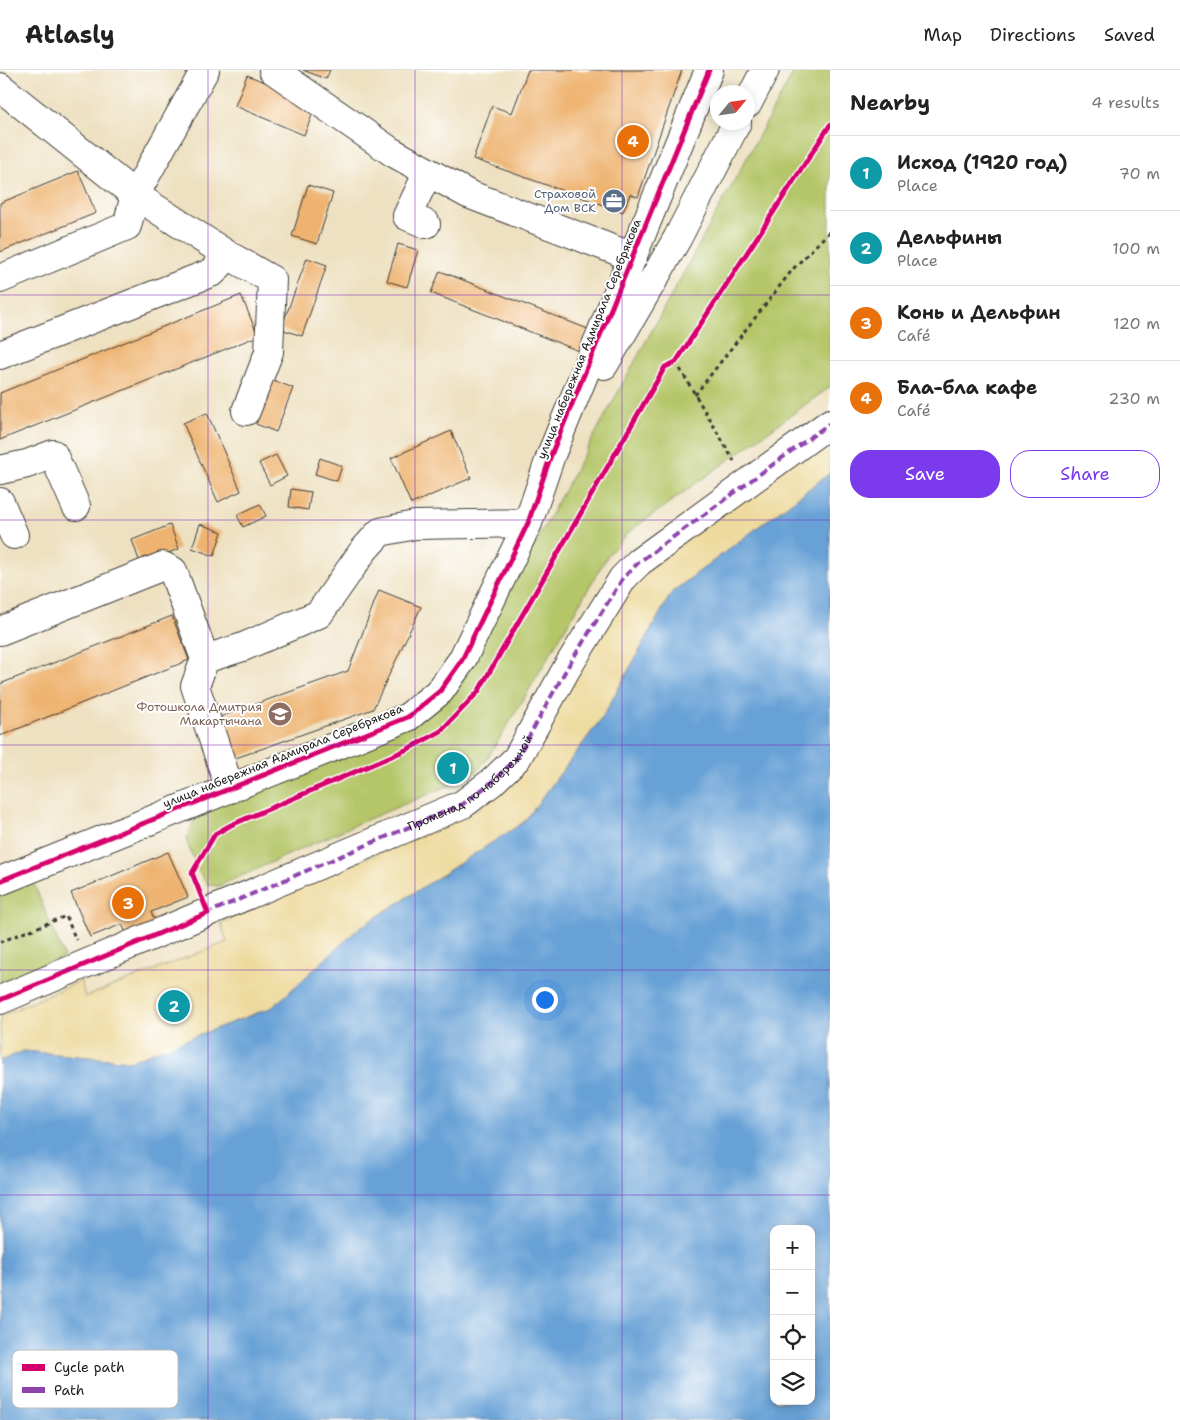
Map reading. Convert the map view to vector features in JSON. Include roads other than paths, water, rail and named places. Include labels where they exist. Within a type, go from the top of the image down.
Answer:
[{"type":"street","points":[[0,279],[127,226],[135,195],[205,70]]},
{"type":"street","points":[[273,70],[392,152],[468,194],[633,256]]},
{"type":"street","name":"улица набережная Адмирала Серебрякова","points":[[0,882],[408,717],[440,691],[462,660],[528,523],[552,455],[710,70]]},
{"type":"street","points":[[755,89],[765,70]]},
{"type":"street","points":[[0,87],[135,195],[228,255],[272,280],[269,352],[246,411]]},
{"type":"street","name":"улица набережная Адмирала Серебрякова","points":[[552,455],[677,239],[733,130]]},
{"type":"street","points":[[426,224],[407,216],[428,172]]},
{"type":"street","points":[[0,355],[213,272],[228,255]]},
{"type":"street","name":"Променад по набережной","points":[[0,1000],[463,804],[492,782],[517,758],[567,668],[623,578],[640,562],[830,423]]},
{"type":"street","points":[[0,470],[27,464],[53,454],[76,506]]},
{"type":"street","points":[[0,502],[14,535]]},
{"type":"street","points":[[205,659],[243,647],[319,614],[362,551],[380,532],[415,525],[528,523]]},
{"type":"street","points":[[0,631],[163,566],[174,571],[205,659],[195,686],[230,788]]},
{"type":"water","points":[[830,473],[830,1420],[0,1420],[0,1061],[24,1051],[130,1061],[273,1007],[358,929],[524,822],[602,718],[672,592]]},
{"type":"place","name":"Бла-бла кафе","points":[[633,141]]},
{"type":"place","name":"Страховой Дом ВСК","points":[[614,201]]},
{"type":"place","name":"Фотошкола Дмитрия Макартычана","points":[[280,714]]},
{"type":"place","name":"Исход (1920 год)","points":[[453,768]]},
{"type":"place","name":"Конь и Дельфин","points":[[128,903]]},
{"type":"place","name":"Дельфины","points":[[174,1006]]}]
